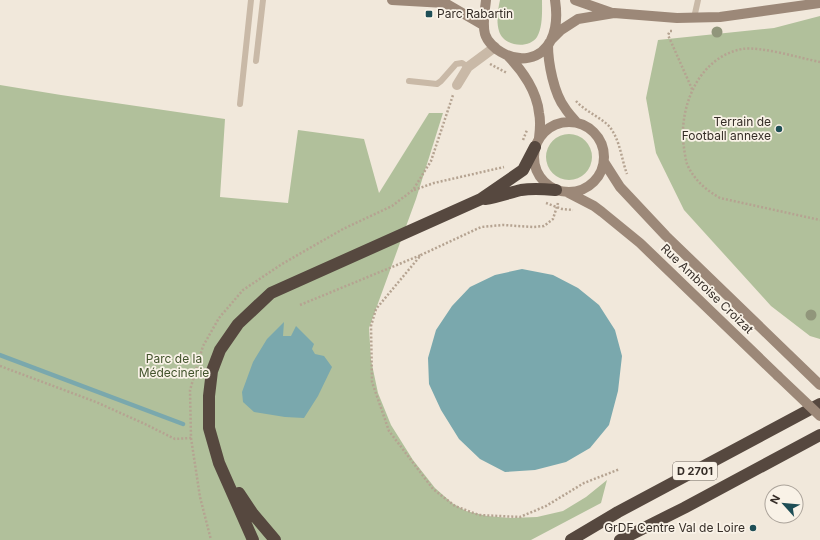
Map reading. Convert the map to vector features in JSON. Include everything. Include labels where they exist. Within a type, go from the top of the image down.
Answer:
[{"type":"highway","points":[[253,540],[219,463],[210,428],[212,371],[220,350],[238,324],[271,294],[481,199],[522,170],[537,143]]},
{"type":"highway","points":[[481,199],[505,195],[522,190],[540,188],[561,191]]},
{"type":"highway","name":"D 2701","points":[[571,540],[618,512],[820,404]]},
{"type":"highway","name":"D 2701","points":[[620,540],[684,508],[820,435]]},
{"type":"highway","points":[[219,463],[253,514],[276,540]]},
{"type":"main road","points":[[392,0],[448,2],[483,25]]},
{"type":"main road","points":[[486,0],[483,25],[485,35],[495,47],[515,63],[527,81],[535,97],[539,113],[537,143],[533,163],[536,173],[543,181],[561,191],[577,191],[587,188],[595,181],[601,172],[604,162],[604,152],[601,142],[595,133],[587,127],[577,123],[566,122],[556,124],[546,130],[537,143]]},
{"type":"main road","points":[[555,0],[556,22],[555,30],[549,43],[548,57],[551,73],[564,108],[577,123]]},
{"type":"main road","points":[[575,0],[614,13]]},
{"type":"main road","points":[[508,56],[522,59],[532,57],[549,43],[561,30],[578,19],[614,13],[694,18],[720,17],[820,3]]},
{"type":"main road","name":"Rue Ambroise Croizat","points":[[604,162],[620,186],[666,236],[820,385]]},
{"type":"main road","name":"Rue Ambroise Croizat","points":[[561,191],[602,212],[640,243],[820,416]]},
{"type":"street","points":[[457,85],[468,67],[495,47]]},
{"type":"lane","points":[[240,104],[251,0]]},
{"type":"lane","points":[[256,61],[263,0]]},
{"type":"lane","points":[[694,18],[698,0]]},
{"type":"lane","points":[[409,81],[437,84],[456,64],[462,63],[468,67]]},
{"type":"path","points":[[676,30],[670,31],[668,35],[692,89]]},
{"type":"path","points":[[820,62],[756,48],[743,49],[719,58],[698,79],[692,89],[683,126],[684,148],[687,164],[696,180],[707,190],[720,198],[820,220]]},
{"type":"path","points":[[488,63],[513,77]]},
{"type":"path","points":[[574,99],[582,107],[593,113],[609,126],[616,138],[627,174]]},
{"type":"path","points":[[522,143],[528,125]]},
{"type":"path","points":[[413,190],[434,183],[507,167]]},
{"type":"path","points":[[300,305],[422,255],[481,227],[503,225],[533,227],[544,226],[553,220],[561,191]]},
{"type":"path","points":[[422,255],[376,309],[370,326],[372,382],[389,431],[433,489],[455,506],[479,515],[520,517],[546,506],[584,483],[620,469]]},
{"type":"path","points":[[191,438],[200,497],[212,540]]},
{"type":"green space","points":[[500,0],[542,0],[542,19],[540,29],[537,37],[533,41],[522,45],[510,43],[501,36],[498,24]]},
{"type":"green space","points":[[820,16],[820,339],[810,336],[771,306],[684,210],[656,153],[646,98],[658,40],[774,28]]},
{"type":"green space","name":"Parc de la Médecinerie","points":[[0,85],[225,119],[220,197],[288,203],[298,130],[364,139],[379,193],[429,113],[443,113],[416,199],[369,328],[371,360],[378,393],[391,425],[413,460],[435,488],[452,503],[466,511],[487,516],[511,518],[537,517],[563,511],[586,497],[607,480],[601,503],[531,540],[0,540]]},
{"type":"green space","points":[[565,134],[573,134],[582,138],[588,144],[592,157],[588,170],[582,176],[573,180],[565,180],[556,176],[550,170],[546,161],[546,153],[550,144],[556,138]]},
{"type":"water","points":[[522,269],[553,275],[578,288],[599,305],[615,330],[622,356],[618,391],[609,425],[590,448],[566,462],[535,470],[505,472],[480,459],[459,439],[441,410],[429,384],[428,358],[436,330],[452,306],[470,287],[495,275]]},
{"type":"water","points":[[284,322],[283,336],[291,336],[296,326],[314,344],[312,349],[315,354],[324,356],[332,367],[318,396],[304,418],[285,417],[254,412],[243,402],[242,392],[253,362],[267,339]]},
{"type":"waterway","points":[[0,355],[183,424]]},
{"type":"place","name":"Parc Rabartin","points":[[429,14]]},
{"type":"place","name":"Terrain de Football annexe","points":[[779,129]]},
{"type":"place","name":"GrDF Centre Val de Loire","points":[[753,528]]}]
